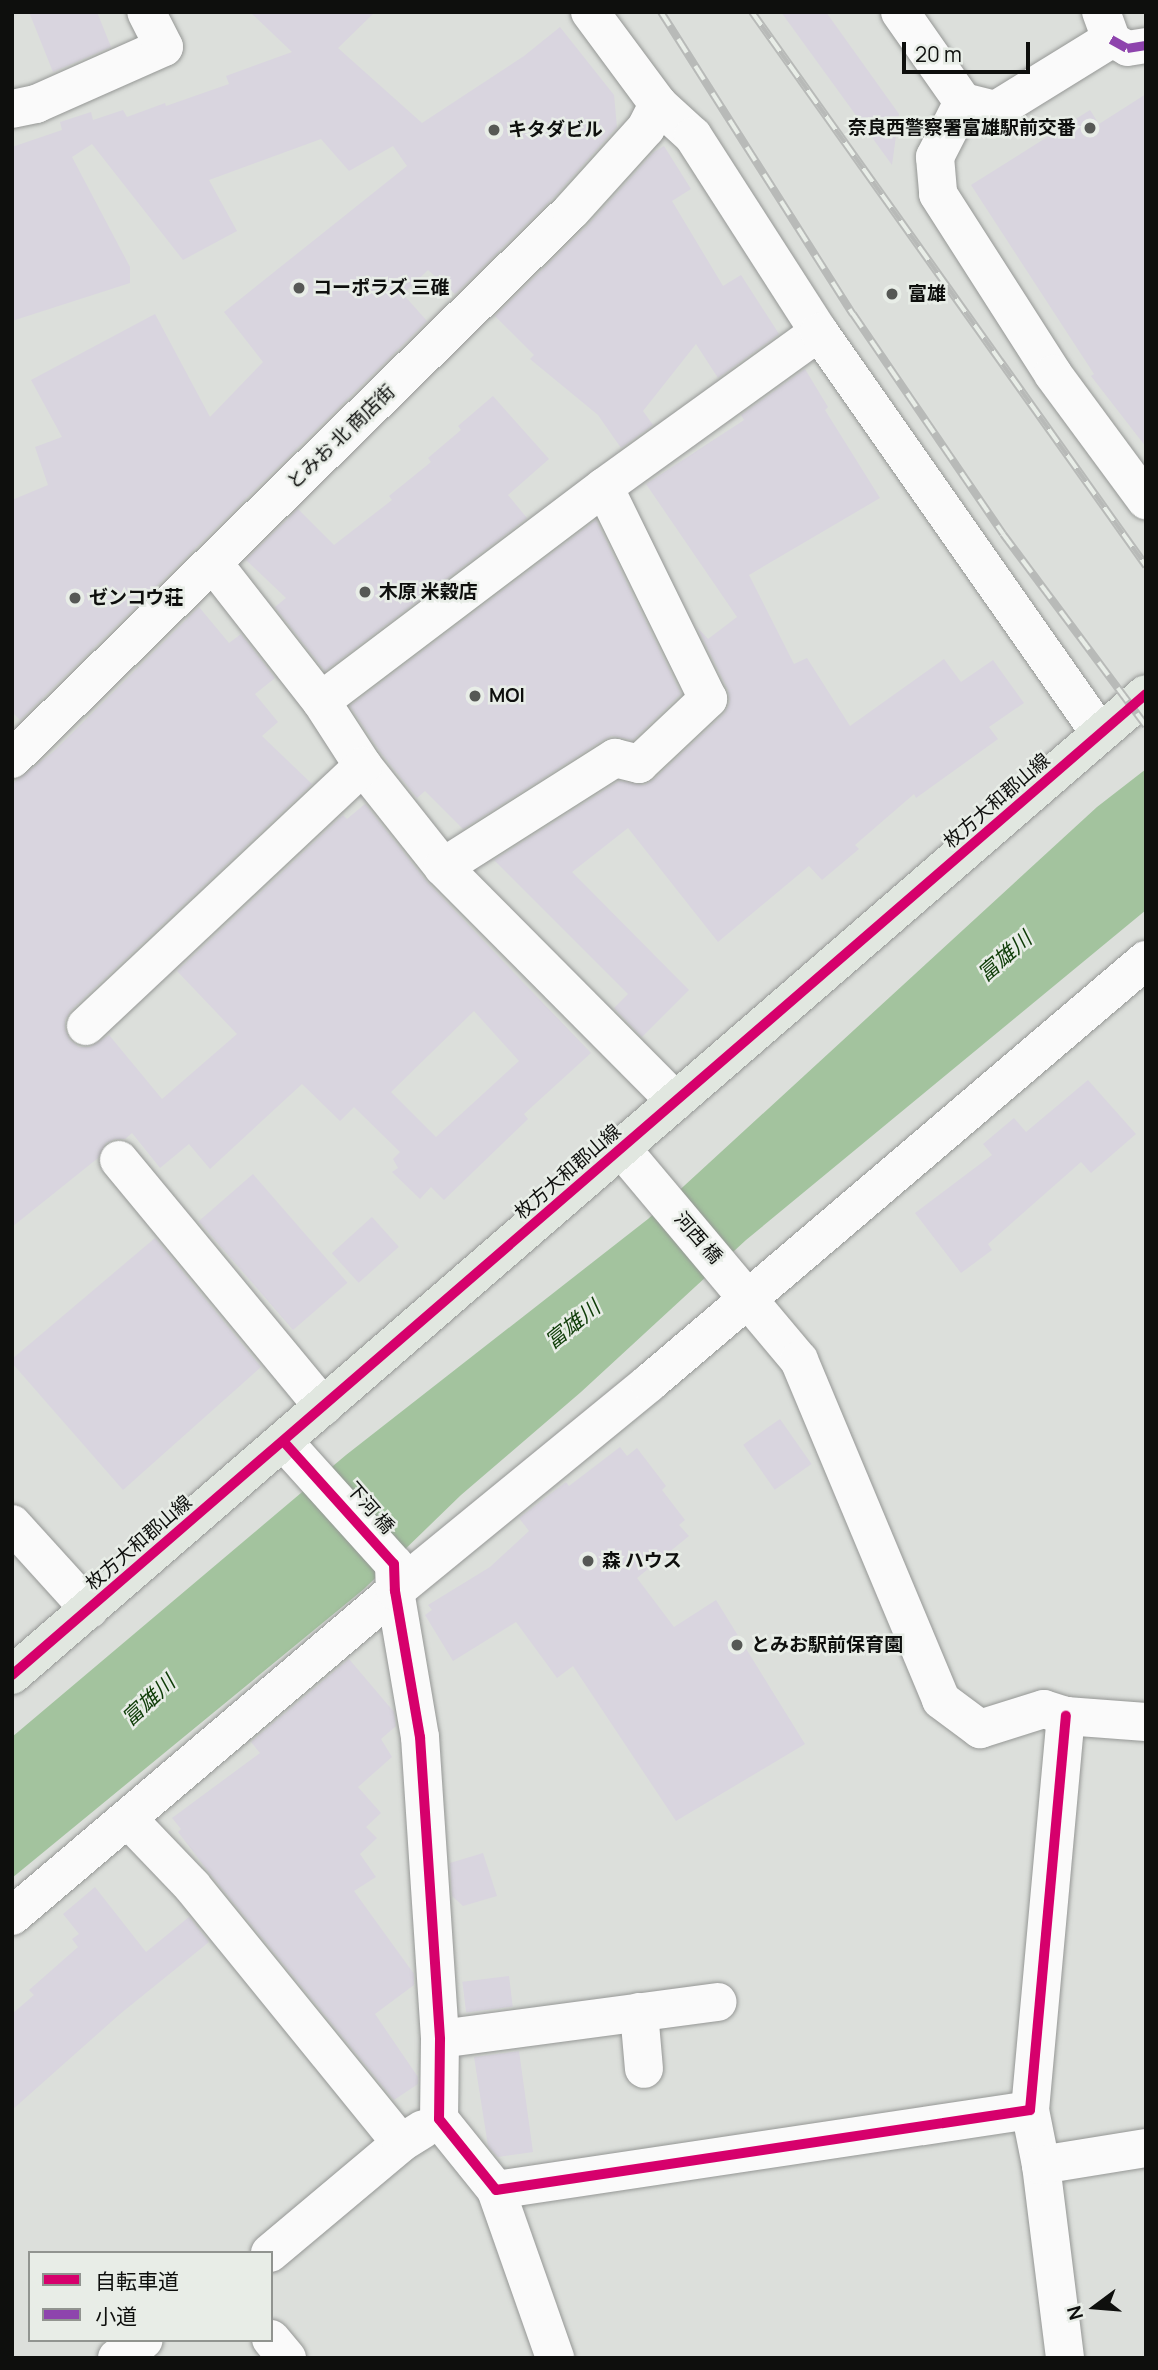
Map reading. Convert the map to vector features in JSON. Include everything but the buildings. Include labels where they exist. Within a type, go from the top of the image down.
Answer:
[{"type":"main road","name":"枚方大和郡山線","points":[[12,1675],[1146,694]]},
{"type":"street","points":[[12,109],[36,104],[164,47],[146,12]]},
{"type":"street","points":[[590,12],[658,104],[693,136],[819,332],[1100,734]]},
{"type":"street","points":[[900,12],[963,102],[996,110],[1119,32]]},
{"type":"street","points":[[963,102],[935,157],[938,194],[1053,374],[1146,500]]},
{"type":"street","name":"とみお 北 商店街","points":[[12,759],[571,211],[646,128],[658,104]]},
{"type":"street","points":[[321,702],[604,487],[819,332]]},
{"type":"street","points":[[443,867],[615,758],[639,765],[708,699],[604,487]]},
{"type":"street","points":[[213,563],[321,702],[363,766],[443,867],[675,1101]]},
{"type":"street","points":[[86,1026],[363,766]]},
{"type":"street","points":[[12,1916],[128,1819],[395,1577],[649,1383],[738,1285],[1146,960]]},
{"type":"street","name":"河西 橋","points":[[621,1148],[799,1360],[940,1700],[980,1730],[1045,1709],[1066,1716]]},
{"type":"street","points":[[119,1160],[323,1407]]},
{"type":"street","name":"下河 橋","points":[[284,1441],[319,1476],[395,1577]]},
{"type":"street","points":[[12,1524],[89,1609]]},
{"type":"street","points":[[395,1577],[420,1737],[440,2039],[439,2119],[496,2190],[555,2358]]},
{"type":"street","points":[[1065,2358],[1041,2165],[1030,2110],[1066,1716],[1144,1714]]},
{"type":"street","points":[[128,1819],[192,1886],[401,2143]]},
{"type":"street","points":[[440,2039],[718,2002]]},
{"type":"street","points":[[639,2012],[644,2069]]},
{"type":"street","points":[[496,2190],[1030,2110]]},
{"type":"street","points":[[272,2251],[401,2143],[439,2119]]},
{"type":"street","points":[[1041,2165],[1146,2148]]},
{"type":"street","points":[[273,2341],[287,2358]]},
{"type":"street","points":[[117,2358],[141,2342]]},
{"type":"water","name":"富雄川","points":[[1146,769],[1146,910],[746,1240],[581,1392],[461,1495],[364,1589],[12,1878],[12,1737],[346,1455],[648,1219],[1097,807]]},
{"type":"railway","points":[[661,12],[853,314],[1003,534],[1146,726]]},
{"type":"railway","points":[[752,12],[1146,566]]},
{"type":"marked path","points":[[1111,39],[1127,48],[1146,45]]},
{"type":"cycle path","points":[[12,1675],[1146,694]]},
{"type":"cycle path","points":[[284,1442],[394,1564],[395,1591],[420,1737],[440,2039],[439,2119],[496,2190],[1030,2110],[1066,1716]]},
{"type":"place","name":"奈良西警察署富雄駅前交番","points":[[1090,128]]},
{"type":"place","name":"キタダビル","points":[[494,130]]},
{"type":"place","name":"コーポラズ 三碓","points":[[299,288]]},
{"type":"place","name":"富雄","points":[[892,294]]},
{"type":"place","name":"木原 米穀店","points":[[365,592]]},
{"type":"place","name":"ゼンコウ荘","points":[[75,598]]},
{"type":"place","name":"MOI","points":[[475,696]]},
{"type":"place","name":"森 ハウス","points":[[588,1561]]},
{"type":"place","name":"とみお駅前保育園","points":[[737,1645]]}]
